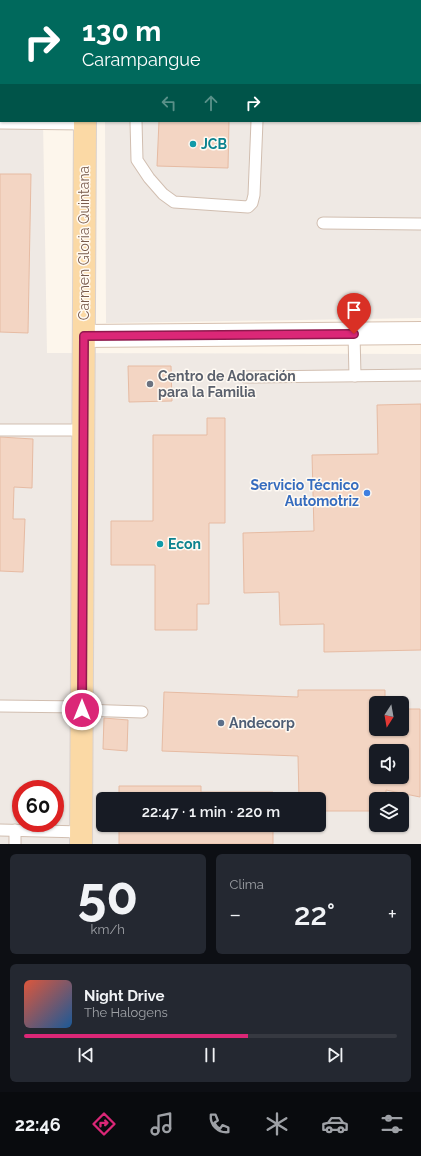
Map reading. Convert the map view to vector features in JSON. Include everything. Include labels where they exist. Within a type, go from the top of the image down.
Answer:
[{"type":"main road","name":"Carmen Gloria Quintana","points":[[82,838],[85,123]]},
{"type":"street","points":[[84,336],[421,333]]},
{"type":"lane","points":[[136,122],[137,160],[149,178],[163,194],[174,202],[248,207],[252,202],[254,195],[257,122]]},
{"type":"lane","points":[[0,123],[85,123]]},
{"type":"lane","points":[[323,223],[421,224]]},
{"type":"lane","points":[[354,334],[355,376]]},
{"type":"lane","points":[[246,377],[421,375]]},
{"type":"lane","points":[[0,430],[84,430]]},
{"type":"lane","points":[[0,706],[82,708],[142,712]]},
{"type":"lane","points":[[0,830],[12,830]]},
{"type":"lane","points":[[15,832],[15,844]]},
{"type":"lane","points":[[32,832],[82,838]]},
{"type":"shaded area","points":[[0,122],[43,122],[47,353],[421,354],[421,844],[0,844]]},
{"type":"shaded area","points":[[105,122],[421,122],[421,318],[106,323]]},
{"type":"building","name":"JCB","points":[[159,122],[229,122],[228,168],[157,166]]},
{"type":"building","points":[[0,174],[31,174],[28,333],[0,332]]},
{"type":"building","name":"Centro de Adoración para la Familia","points":[[128,366],[171,366],[172,401],[129,402]]},
{"type":"building","name":"Servicio Técnico Automotriz","points":[[421,404],[421,650],[324,652],[324,624],[280,625],[279,592],[244,593],[243,533],[314,531],[312,455],[378,454],[377,405]]},
{"type":"building","name":"Econ","points":[[207,418],[225,418],[225,523],[209,523],[209,604],[197,604],[197,630],[155,630],[155,565],[111,565],[111,521],[153,521],[153,435],[207,435]]},
{"type":"building","points":[[0,437],[33,439],[32,488],[14,487],[13,519],[25,519],[23,572],[0,571]]},
{"type":"building","points":[[298,690],[385,690],[385,696],[369,696],[369,736],[409,736],[409,709],[420,709],[420,797],[409,795],[409,792],[386,790],[386,792],[369,792],[369,811],[326,811],[326,792],[299,792],[298,756],[162,751],[164,692],[298,697]]},
{"type":"building","points":[[104,718],[128,720],[127,751],[103,749]]},
{"type":"building","points":[[119,786],[201,786],[201,792],[119,792]]},
{"type":"building","points":[[119,832],[273,832],[273,844],[119,844]]},
{"type":"place","name":"JCB","points":[[193,144]]},
{"type":"place","name":"Centro de Adoración para la Familia","points":[[150,384]]},
{"type":"place","name":"Servicio Técnico Automotriz","points":[[367,493]]},
{"type":"place","name":"Econ","points":[[160,544]]},
{"type":"place","name":"Andecorp","points":[[221,723]]},
{"type":"route","points":[[82,710],[84,336],[354,334]]}]
